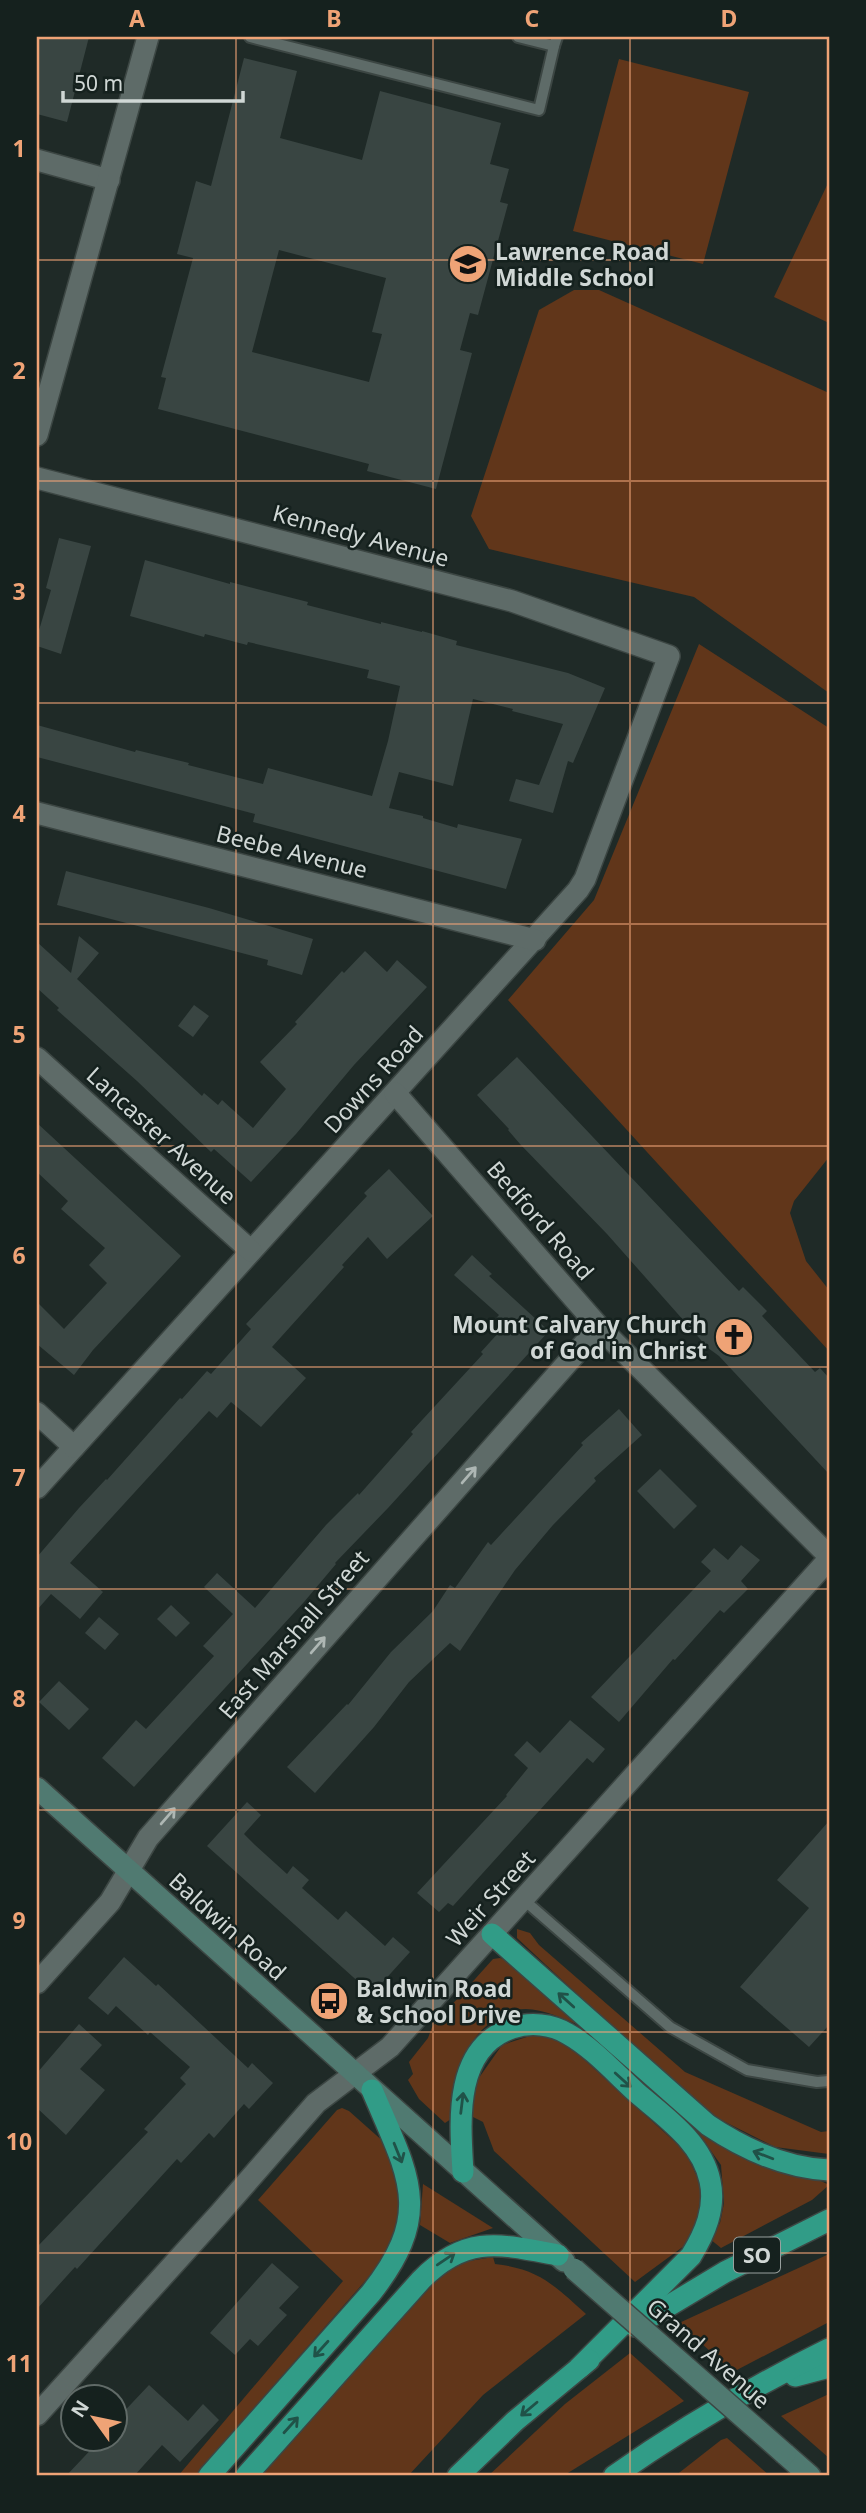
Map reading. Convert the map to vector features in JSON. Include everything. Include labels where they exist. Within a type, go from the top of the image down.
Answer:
[{"type":"highway","points":[[492,1934],[708,2125],[745,2148],[766,2157],[806,2168],[829,2170]]},
{"type":"highway","points":[[463,2172],[460,2117],[471,2066],[488,2041],[502,2031],[528,2025],[556,2028],[577,2039],[676,2127],[698,2152],[705,2165],[712,2193],[707,2226],[700,2242],[691,2256],[579,2368]]},
{"type":"highway","points":[[209,2476],[371,2293],[392,2265],[400,2249],[410,2220],[409,2183],[372,2090]]},
{"type":"highway","name":"SO","points":[[458,2476],[515,2421],[645,2318],[687,2293],[829,2220]]},
{"type":"highway","points":[[246,2476],[421,2280],[443,2260],[456,2252],[483,2245],[517,2247],[566,2262]]},
{"type":"highway","points":[[614,2476],[695,2421],[829,2349]]},
{"type":"highway","points":[[756,2386],[829,2367]]},
{"type":"highway","points":[[641,2476],[695,2421]]},
{"type":"highway","points":[[450,2476],[481,2453]]},
{"type":"main road","name":"Baldwin Road","points":[[37,1788],[566,2262]]},
{"type":"main road","name":"Grand Avenue","points":[[566,2262],[810,2476]]},
{"type":"street","points":[[37,435],[148,37]]},
{"type":"street","points":[[37,160],[109,180]]},
{"type":"street","name":"Kennedy Avenue","points":[[37,478],[512,601],[668,656]]},
{"type":"street","name":"Downs Road","points":[[37,1488],[578,890],[585,879],[668,656]]},
{"type":"street","name":"Beebe Avenue","points":[[37,813],[535,940]]},
{"type":"street","name":"Lancaster Avenue","points":[[37,1058],[251,1251]]},
{"type":"street","name":"Bedford Road","points":[[395,1093],[599,1327],[829,1558]]},
{"type":"street","name":"East Marshall Street","points":[[37,1983],[110,1902],[157,1827],[599,1327]]},
{"type":"street","points":[[37,1413],[74,1447]]},
{"type":"street","name":"Weir Street","points":[[37,2415],[316,2103],[390,2047],[829,1558]]},
{"type":"lane","points":[[250,37],[539,110],[556,41],[519,37]]},
{"type":"lane","points":[[524,1900],[670,2027],[747,2070],[817,2082],[829,2081]]},
{"type":"shaded area","points":[[619,59],[749,92],[703,264],[573,231]]},
{"type":"shaded area","points":[[829,181],[829,323],[774,297]]},
{"type":"shaded area","points":[[574,290],[599,290],[829,393],[829,693],[694,597],[489,549],[471,516],[539,310]]},
{"type":"shaded area","points":[[699,644],[829,728],[829,1157],[794,1201],[790,1213],[806,1261],[829,1290],[829,1351],[508,1000],[594,900]]},
{"type":"shaded area","points":[[517,1929],[530,1933],[539,1945],[685,2072],[821,2132],[829,2131],[829,2154],[775,2147],[719,2119],[664,2075],[517,1938]]},
{"type":"shaded area","points":[[493,1959],[507,1960],[579,2025],[532,2009],[516,2010],[500,2016],[475,2038],[466,2052],[454,2085],[451,2119],[445,2123],[419,2099],[408,2080],[413,2074],[409,2062],[428,2038],[432,2027]]},
{"type":"shaded area","points":[[539,2033],[568,2045],[685,2151],[701,2185],[699,2217],[684,2246],[635,2282],[494,2151],[483,2122],[471,2116],[476,2082],[502,2045]]},
{"type":"shaded area","points":[[342,2108],[385,2143],[400,2180],[401,2224],[380,2264],[204,2465],[199,2476],[178,2476],[343,2281],[258,2200],[337,2110]]},
{"type":"shaded area","points":[[691,2123],[829,2185],[812,2200],[721,2248],[710,2239],[720,2223],[724,2203],[721,2165]]},
{"type":"shaded area","points":[[423,2184],[493,2228],[450,2243],[420,2225]]},
{"type":"shaded area","points":[[829,2254],[829,2322],[733,2372],[679,2323]]},
{"type":"shaded area","points":[[493,2257],[495,2264],[523,2270],[545,2280],[586,2314],[483,2395],[408,2476],[260,2476],[451,2264]]},
{"type":"shaded area","points":[[630,2353],[684,2401],[563,2476],[488,2476],[565,2404]]},
{"type":"shaded area","points":[[829,2394],[829,2458],[781,2416]]},
{"type":"shaded area","points":[[727,2438],[770,2476],[675,2476],[721,2440]]},
{"type":"building","points":[[37,37],[89,37],[67,122],[37,114]]},
{"type":"building","points":[[244,58],[297,71],[280,138],[362,160],[380,91],[501,123],[490,164],[509,169],[500,202],[508,204],[478,315],[470,313],[460,350],[472,353],[436,489],[367,471],[369,464],[158,409],[166,378],[161,377],[193,258],[177,254],[196,181],[211,186]],"holes":[[[279,250],[386,278],[372,332],[382,334],[369,382],[252,352]]]},
{"type":"building","points":[[59,538],[91,546],[61,654],[37,646],[37,637],[51,590],[46,588]]},
{"type":"building","points":[[145,560],[308,602],[307,605],[381,624],[422,631],[457,641],[456,645],[568,673],[605,688],[573,763],[568,761],[553,813],[509,801],[516,779],[539,785],[563,724],[512,711],[513,709],[473,699],[453,786],[399,772],[389,808],[457,828],[458,824],[522,839],[506,889],[253,822],[255,814],[37,757],[37,725],[263,784],[268,768],[372,796],[400,686],[367,678],[369,670],[248,642],[247,645],[205,634],[204,637],[130,616]]},
{"type":"building","points":[[66,871],[209,908],[313,939],[302,975],[267,965],[268,960],[57,905]]},
{"type":"building","points":[[79,936],[99,953],[77,979],[202,1096],[204,1093],[218,1105],[222,1100],[253,1128],[286,1089],[260,1062],[342,971],[344,973],[365,951],[387,972],[397,960],[427,987],[251,1182],[214,1149],[211,1152],[57,1010],[59,1008],[37,988],[37,942],[71,973]]},
{"type":"building","points":[[194,1005],[209,1016],[193,1037],[178,1026]]},
{"type":"building","points":[[517,1057],[739,1291],[743,1287],[767,1311],[762,1316],[815,1372],[820,1368],[829,1378],[829,1474],[719,1356],[708,1348],[607,1234],[477,1095]]},
{"type":"building","points":[[37,1123],[181,1256],[93,1350],[74,1375],[37,1344],[37,1302],[64,1329],[107,1283],[89,1265],[105,1248],[61,1209],[68,1201],[37,1172]]},
{"type":"building","points":[[389,1169],[433,1216],[387,1259],[368,1237],[272,1347],[306,1378],[261,1427],[231,1402],[217,1418],[209,1411],[70,1563],[103,1592],[80,1619],[51,1594],[37,1610],[37,1557],[180,1398],[182,1399],[207,1371],[211,1374],[251,1329],[246,1324],[367,1196],[364,1193]]},
{"type":"building","points":[[472,1255],[492,1274],[489,1276],[549,1331],[335,1563],[304,1602],[134,1787],[102,1758],[136,1720],[146,1729],[214,1656],[203,1646],[233,1614],[204,1587],[217,1573],[255,1608],[326,1525],[358,1493],[359,1495],[413,1434],[411,1432],[483,1354],[481,1352],[500,1331],[492,1323],[499,1315],[454,1275]]},
{"type":"building","points":[[619,1409],[642,1435],[594,1478],[596,1481],[553,1525],[515,1570],[460,1651],[450,1643],[409,1682],[374,1727],[315,1793],[287,1767],[348,1705],[391,1652],[433,1611],[450,1585],[455,1588],[488,1542],[491,1545],[583,1445],[581,1443]]},
{"type":"building","points":[[660,1469],[697,1506],[674,1529],[637,1491]]},
{"type":"building","points":[[741,1545],[760,1560],[741,1581],[748,1589],[724,1613],[720,1610],[619,1722],[591,1697],[711,1571],[701,1562],[714,1548],[728,1560]]},
{"type":"building","points":[[171,1605],[190,1623],[176,1637],[157,1619]]},
{"type":"building","points":[[99,1617],[119,1634],[105,1650],[85,1633]]},
{"type":"building","points":[[59,1681],[89,1709],[69,1730],[39,1702]]},
{"type":"building","points":[[570,1720],[605,1749],[593,1763],[587,1758],[453,1906],[448,1903],[439,1912],[417,1893],[507,1796],[528,1768],[514,1755],[527,1741],[540,1753]]},
{"type":"building","points":[[247,1802],[261,1815],[244,1834],[255,1845],[287,1874],[293,1866],[309,1880],[302,1888],[338,1920],[346,1911],[385,1946],[393,1937],[410,1952],[372,1994],[207,1846]]},
{"type":"building","points":[[829,1821],[829,2025],[809,2047],[740,1987],[809,1908],[777,1880]]},
{"type":"building","points":[[124,1957],[156,1986],[158,1984],[248,2068],[252,2063],[273,2083],[249,2109],[244,2104],[214,2138],[209,2133],[181,2163],[177,2159],[37,2309],[37,2247],[148,2132],[144,2129],[186,2084],[180,2078],[190,2067],[116,2006],[108,2015],[88,1998]]},
{"type":"building","points":[[79,2024],[102,2045],[80,2069],[105,2090],[66,2135],[37,2108],[37,2073]]},
{"type":"building","points":[[272,2263],[299,2287],[279,2308],[287,2315],[258,2346],[250,2339],[235,2355],[210,2333]]},
{"type":"building","points":[[149,2385],[188,2421],[203,2404],[219,2420],[180,2462],[162,2445],[134,2476],[66,2476],[87,2454],[130,2454],[130,2405]]},
{"type":"place","name":"Lawrence Road Middle School","points":[[468,264]]},
{"type":"place","name":"Mount Calvary Church of God in Christ","points":[[734,1337]]},
{"type":"place","name":"Baldwin Road & School Drive","points":[[329,2001]]}]
